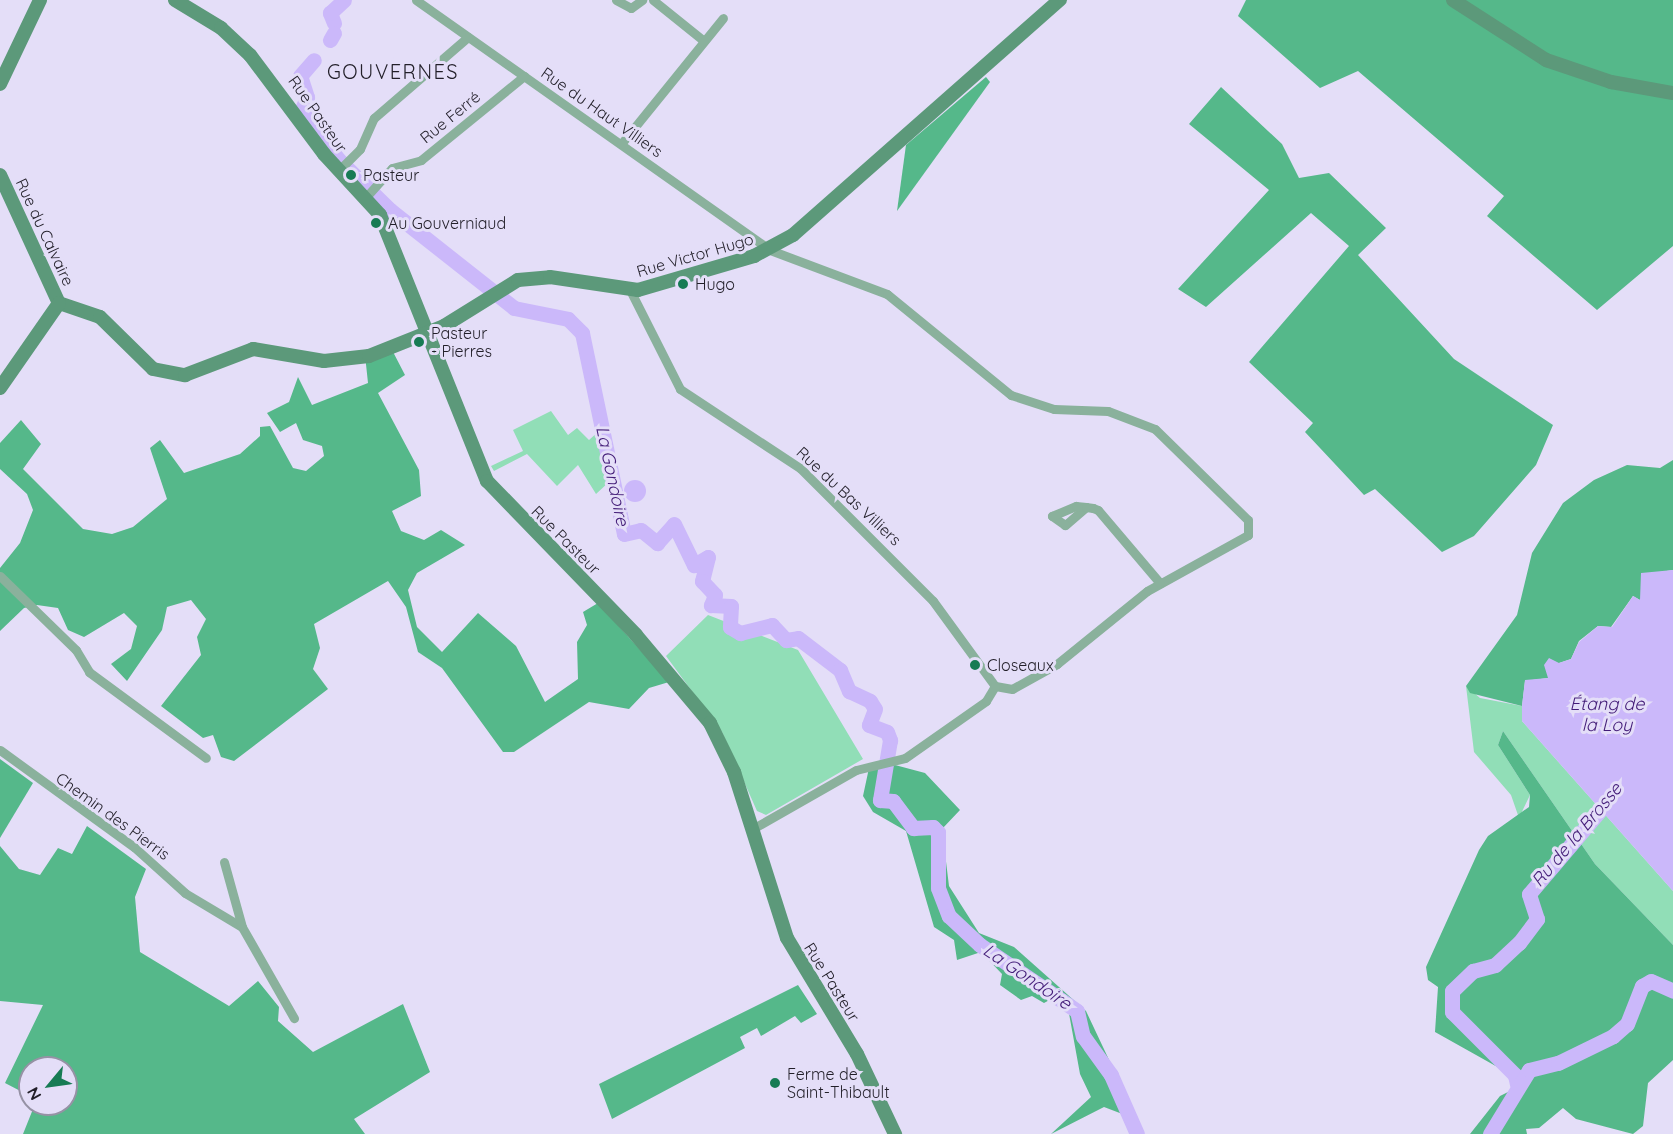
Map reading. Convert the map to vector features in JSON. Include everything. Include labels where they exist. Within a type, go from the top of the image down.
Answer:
[{"type":"street","points":[[0,84],[40,0]]},
{"type":"street","name":"Rue Pasteur","points":[[175,0],[221,28],[250,55],[342,166],[370,193],[385,221],[487,481],[694,701],[735,772],[794,954],[857,1054],[895,1134]]},
{"type":"street","name":"Rue du Haut Villiers","points":[[416,0],[770,250],[870,283],[1011,395],[1054,409],[1108,411],[1155,429],[1236,505],[1251,529],[1242,539],[1160,583]]},
{"type":"street","points":[[616,0],[631,8],[642,0]]},
{"type":"street","points":[[652,0],[704,41]]},
{"type":"street","name":"Rue Victor Hugo","points":[[59,303],[100,317],[138,356],[167,376],[184,375],[253,349],[343,361],[430,333],[499,292],[539,277],[630,290],[770,250],[793,235],[1060,0]]},
{"type":"street","points":[[1453,0],[1546,60],[1611,82],[1673,93]]},
{"type":"street","points":[[621,144],[723,18]]},
{"type":"street","points":[[342,166],[360,149],[374,118],[468,38]]},
{"type":"street","name":"Rue Ferré","points":[[370,193],[392,168],[422,160],[524,76]]},
{"type":"street","name":"Rue du Calvaire","points":[[0,175],[59,303]]},
{"type":"street","name":"Rue du Bas Villiers","points":[[630,290],[680,389],[800,468],[933,601],[995,686]]},
{"type":"street","points":[[0,388],[59,303]]},
{"type":"street","points":[[754,828],[856,770],[890,761],[933,740],[994,694],[995,686],[1012,689],[1057,664],[1160,583],[1102,514],[1086,507]]},
{"type":"street","points":[[0,576],[76,650],[89,672],[206,758]]},
{"type":"street","name":"Chemin des Pierris","points":[[0,750],[134,847],[185,893],[242,927],[294,1018]]},
{"type":"street","points":[[224,862],[242,927]]},
{"type":"green space","points":[[1246,0],[1673,0],[1673,246],[1597,310],[1487,216],[1504,196],[1358,71],[1320,88],[1238,16]]},
{"type":"green space","points":[[986,77],[990,82],[897,211],[906,145]]},
{"type":"green space","points":[[1221,87],[1282,144],[1299,178],[1329,173],[1386,228],[1358,255],[1454,359],[1553,425],[1536,465],[1474,536],[1442,552],[1375,489],[1364,495],[1305,432],[1313,423],[1249,362],[1349,246],[1311,213],[1206,307],[1178,289],[1269,190],[1189,124]]},
{"type":"green space","points":[[391,348],[405,375],[378,393],[419,470],[421,496],[392,511],[401,531],[424,540],[441,530],[465,545],[417,573],[408,590],[417,627],[442,652],[478,613],[516,646],[545,702],[578,679],[577,642],[587,625],[583,612],[598,603],[669,682],[649,688],[629,709],[589,702],[514,752],[503,752],[442,668],[418,652],[406,607],[388,581],[314,624],[320,648],[313,669],[328,689],[234,761],[221,757],[213,735],[203,738],[161,706],[201,655],[197,637],[206,619],[191,600],[167,607],[162,630],[127,681],[111,664],[131,649],[137,626],[124,613],[84,637],[68,630],[58,608],[37,605],[24,608],[0,631],[0,568],[20,543],[33,510],[27,494],[0,469],[0,443],[21,420],[41,444],[23,469],[83,529],[112,534],[133,527],[167,499],[150,448],[160,440],[184,473],[240,454],[260,436],[260,427],[270,426],[293,468],[306,471],[324,456],[322,446],[303,440],[296,423],[280,432],[267,413],[289,402],[298,377],[312,405],[368,383],[365,355]]},
{"type":"green space","points":[[551,411],[568,435],[577,428],[589,440],[599,431],[609,482],[596,494],[578,465],[557,486],[527,454],[494,471],[491,466],[523,451],[513,430]]},
{"type":"green space","points":[[1673,460],[1673,570],[1660,572],[1640,600],[1633,596],[1611,627],[1598,626],[1579,641],[1571,659],[1559,663],[1548,678],[1525,681],[1522,706],[1470,693],[1466,686],[1517,615],[1532,553],[1563,503],[1594,480],[1627,465],[1660,468]]},
{"type":"green space","points":[[708,615],[798,650],[863,759],[766,815],[757,811],[722,732],[666,656]]},
{"type":"green space","points":[[1466,686],[1480,698],[1522,706],[1522,721],[1673,891],[1673,945],[1595,864],[1503,731],[1498,745],[1530,795],[1519,818],[1511,795],[1474,752]]},
{"type":"green space","points":[[1503,731],[1595,864],[1673,945],[1673,1060],[1648,1083],[1643,1126],[1633,1134],[1576,1119],[1563,1108],[1539,1128],[1526,1129],[1527,1134],[1470,1134],[1500,1096],[1526,1083],[1435,1032],[1438,987],[1428,980],[1426,967],[1479,850],[1488,836],[1529,807],[1530,795],[1498,745]]},
{"type":"green space","points":[[0,759],[33,783],[0,838]]},
{"type":"green space","points":[[895,765],[925,773],[960,810],[942,829],[949,886],[979,933],[1014,947],[1086,1011],[1144,1134],[1132,1134],[1125,1115],[1104,1107],[1051,1134],[1091,1097],[1080,1074],[1068,1008],[1055,997],[1044,1003],[1032,996],[1021,1000],[1000,985],[1002,974],[981,952],[957,960],[954,940],[934,927],[906,831],[873,812],[863,796],[869,768]]},
{"type":"green space","points":[[87,826],[146,869],[135,897],[140,952],[229,1006],[258,981],[279,1007],[278,1021],[313,1052],[403,1004],[430,1072],[354,1119],[365,1134],[23,1134],[30,1116],[78,1116],[78,1056],[18,1056],[43,1005],[0,1001],[0,846],[19,869],[40,875],[58,848],[72,854]]},
{"type":"green space","points":[[798,985],[817,1014],[801,1023],[795,1016],[761,1036],[757,1028],[740,1037],[745,1048],[612,1119],[599,1084]]},
{"type":"green space","points":[[18,1056],[18,1090],[5,1083]]},
{"type":"water","points":[[635,480],[643,483],[646,491],[643,499],[635,502],[627,499],[624,491],[627,483]]},
{"type":"water","name":"Étang de la Loy","points":[[1673,570],[1673,891],[1522,721],[1522,706],[1525,680],[1548,678],[1544,665],[1549,658],[1559,663],[1571,659],[1579,642],[1598,626],[1612,627],[1633,596],[1640,600],[1641,573]]},
{"type":"waterway","name":"La Gondoire","points":[[334,23],[330,13],[344,0]]},
{"type":"waterway","name":"La Gondoire","points":[[330,40],[334,33]]},
{"type":"waterway","name":"La Gondoire","points":[[302,109],[307,97],[300,76],[314,60]]},
{"type":"waterway","name":"La Gondoire","points":[[305,115],[338,159],[390,210],[514,308],[568,319],[582,333],[624,534],[641,530],[657,543],[674,524],[694,565],[708,557],[702,581],[715,595],[711,605],[731,606],[730,627],[740,633],[772,625],[786,640],[798,638],[840,670],[849,691],[870,701],[875,709],[869,725],[887,732],[890,740],[880,800],[893,801],[913,828],[933,827],[938,832],[938,888],[949,916],[980,945],[1077,1011],[1083,1036],[1111,1075],[1137,1134]]},
{"type":"waterway","name":"Ru de la Brosse","points":[[1517,1084],[1515,1075],[1452,1012],[1452,991],[1473,971],[1495,965],[1519,943],[1537,919],[1529,894],[1613,795]]},
{"type":"waterway","name":"Ru de la Brosse","points":[[1490,1134],[1529,1070],[1558,1063],[1613,1036],[1627,1024],[1642,986],[1651,981],[1673,991]]},
{"type":"place","name":"Pasteur","points":[[351,175]]},
{"type":"place","name":"Au Gouverniaud","points":[[376,223]]},
{"type":"place","name":"Hugo","points":[[683,284]]},
{"type":"place","name":"Pasteur - Pierres","points":[[419,342]]},
{"type":"place","name":"Closeaux","points":[[975,665]]},
{"type":"place","name":"Ferme de Saint-Thibault","points":[[775,1083]]},
{"type":"district","name":"GOUVERNES","points":[[393,71]]}]
